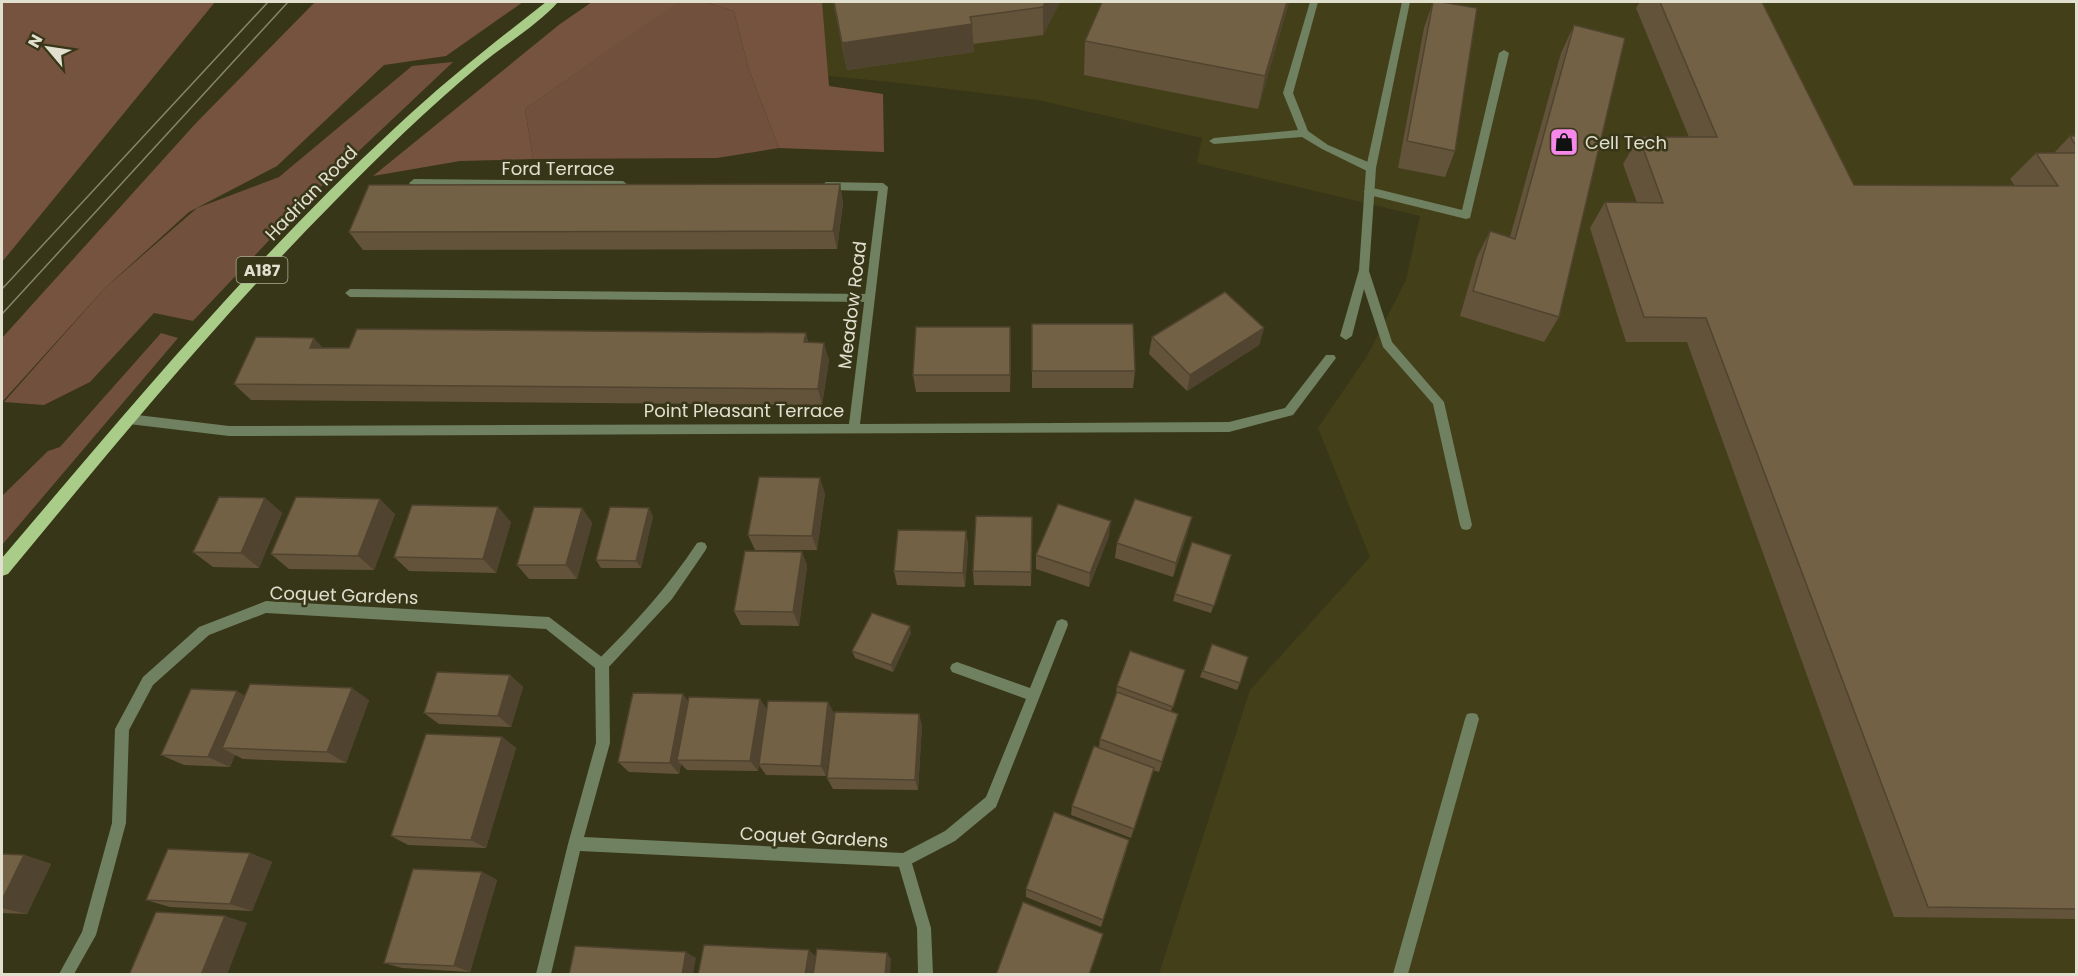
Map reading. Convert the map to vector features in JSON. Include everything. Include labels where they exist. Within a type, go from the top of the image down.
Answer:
[{"type":"main road","name":"Hadrian Road","points":[[2,569],[129,419],[246,287],[334,193],[404,125],[457,78],[552,2]]},
{"type":"street","points":[[1314,2],[1288,93],[1304,133],[1325,147],[1371,168]]},
{"type":"street","points":[[1346,336],[1364,270],[1371,168],[1406,2]]},
{"type":"street","points":[[1369,191],[1466,215],[1504,52]]},
{"type":"street","points":[[1214,141],[1304,133]]},
{"type":"street","name":"Ford Terrace","points":[[414,183],[636,185]]},
{"type":"street","name":"Meadow Road","points":[[813,186],[883,187],[855,427]]},
{"type":"street","points":[[1364,270],[1387,344],[1438,402],[1466,525]]},
{"type":"street","points":[[350,293],[870,298]]},
{"type":"street","name":"Point Pleasant Terrace","points":[[129,419],[229,432],[855,427],[1229,427],[1289,412],[1330,358]]},
{"type":"street","points":[[543,975],[575,844],[603,743],[602,665],[660,605],[682,578],[700,547]]},
{"type":"street","name":"Coquet Gardens","points":[[66,975],[89,935],[119,823],[122,729],[148,681],[204,631],[266,608],[549,624],[602,665]]},
{"type":"street","name":"Coquet Gardens","points":[[575,844],[903,860],[950,836],[991,802],[1062,625]]},
{"type":"street","points":[[957,668],[1034,696]]},
{"type":"street","points":[[1400,975],[1472,719]]},
{"type":"street","points":[[903,860],[924,928],[926,975]]},
{"type":"shaded area","points":[[2,2],[215,2],[2,262]]},
{"type":"shaded area","points":[[315,2],[523,2],[446,56],[384,65],[277,166],[189,212],[105,288],[2,402],[2,338],[196,123]]},
{"type":"shaded area","points":[[592,2],[678,2],[525,109],[533,159],[460,161],[373,176],[560,24]]},
{"type":"shaded area","points":[[677,2],[705,2],[734,11],[749,70],[779,148],[717,158],[533,159],[525,109]]},
{"type":"shaded area","points":[[705,2],[822,2],[829,86],[883,94],[884,152],[779,148],[749,70],[734,11]]},
{"type":"shaded area","points":[[821,2],[2076,2],[2076,974],[1159,974],[1250,690],[1370,557],[1318,428],[1367,356],[1406,280],[1420,216],[1197,163],[1202,138],[1038,100],[819,75]]},
{"type":"shaded area","points":[[453,62],[308,199],[193,321],[154,313],[90,382],[44,405],[4,402],[105,288],[197,208],[279,177],[412,66]]},
{"type":"shaded area","points":[[161,333],[178,338],[2,545],[2,496],[48,451],[60,447]]},
{"type":"building","points":[[834,2],[1046,2],[1043,7],[970,17],[972,24],[842,43]]},
{"type":"building","points":[[1102,2],[1287,2],[1265,76],[1085,41]]},
{"type":"building","points":[[1433,2],[1477,8],[1455,151],[1407,141]]},
{"type":"building","points":[[1660,2],[1762,2],[1854,185],[2058,186],[2036,153],[2076,153],[2076,909],[1928,907],[1706,318],[1644,317],[1605,202],[1663,203],[1639,137],[1717,137]]},
{"type":"building","points":[[1574,25],[1625,38],[1559,317],[1473,291],[1490,231],[1515,239]]},
{"type":"building","points":[[2070,136],[2076,136],[2076,146]]},
{"type":"building","points":[[840,184],[833,231],[349,232],[369,185]]},
{"type":"building","points":[[1225,292],[1264,328],[1190,375],[1152,337]]},
{"type":"building","points":[[1032,324],[1133,324],[1135,371],[1032,371]]},
{"type":"building","points":[[916,327],[1010,327],[1010,375],[913,375]]},
{"type":"building","points":[[357,329],[806,333],[804,342],[824,343],[818,389],[234,384],[256,337],[314,338],[310,348],[349,348]]},
{"type":"building","points":[[759,477],[820,478],[812,536],[748,535]]},
{"type":"building","points":[[219,497],[265,498],[241,553],[193,552]]},
{"type":"building","points":[[296,497],[380,499],[358,556],[271,554]]},
{"type":"building","points":[[1135,499],[1192,517],[1176,563],[1117,543]]},
{"type":"building","points":[[1058,504],[1111,521],[1090,573],[1036,555]]},
{"type":"building","points":[[412,505],[498,507],[483,559],[394,557]]},
{"type":"building","points":[[534,507],[582,508],[566,565],[517,565]]},
{"type":"building","points":[[610,507],[649,508],[636,561],[596,560]]},
{"type":"building","points":[[976,516],[1032,517],[1031,572],[973,571]]},
{"type":"building","points":[[898,530],[966,531],[963,573],[894,571]]},
{"type":"building","points":[[1192,542],[1231,555],[1214,606],[1175,594]]},
{"type":"building","points":[[745,551],[802,552],[793,612],[734,611]]},
{"type":"building","points":[[872,613],[910,626],[891,665],[852,651]]},
{"type":"building","points":[[1212,644],[1248,657],[1240,683],[1203,671]]},
{"type":"building","points":[[1130,651],[1185,670],[1173,707],[1117,686]]},
{"type":"building","points":[[437,672],[510,675],[498,716],[424,713]]},
{"type":"building","points":[[250,684],[352,688],[327,752],[222,748]]},
{"type":"building","points":[[191,689],[237,691],[208,757],[161,755]]},
{"type":"building","points":[[1117,692],[1178,714],[1162,762],[1100,739]]},
{"type":"building","points":[[633,693],[683,694],[670,763],[618,762]]},
{"type":"building","points":[[689,697],[760,699],[750,761],[677,760]]},
{"type":"building","points":[[768,701],[828,702],[821,766],[759,764]]},
{"type":"building","points":[[835,712],[919,714],[915,780],[827,778]]},
{"type":"building","points":[[426,734],[502,737],[471,840],[391,836]]},
{"type":"building","points":[[1094,746],[1154,768],[1134,829],[1072,806]]},
{"type":"building","points":[[1054,812],[1129,840],[1103,920],[1026,889]]},
{"type":"building","points":[[168,849],[250,853],[230,904],[146,900]]},
{"type":"building","points":[[2,854],[24,855],[2,900]]},
{"type":"building","points":[[413,869],[482,872],[454,966],[384,963]]},
{"type":"building","points":[[1023,902],[1103,934],[1089,975],[996,975]]},
{"type":"building","points":[[156,912],[225,916],[201,975],[129,975]]},
{"type":"building","points":[[704,945],[809,950],[805,975],[698,975]]},
{"type":"building","points":[[575,946],[686,952],[682,975],[569,975]]},
{"type":"building","points":[[817,949],[887,953],[885,975],[813,975]]},
{"type":"tram line","points":[[2,289],[268,2]]},
{"type":"tram line","points":[[2,314],[288,2]]},
{"type":"place","name":"Cell Tech","points":[[1564,142]]}]
